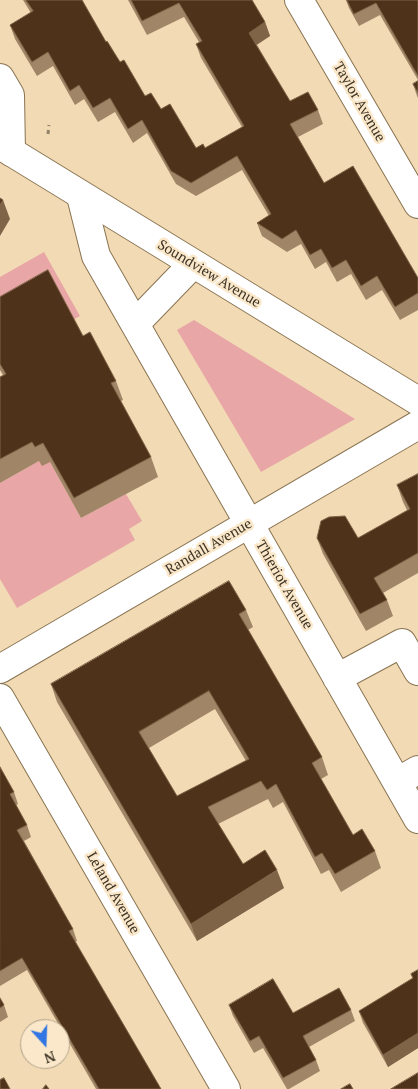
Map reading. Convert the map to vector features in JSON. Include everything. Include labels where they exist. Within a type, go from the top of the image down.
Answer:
[{"type":"street","name":"Taylor Avenue","points":[[299,0],[418,204]]},
{"type":"street","points":[[0,78],[10,95],[6,149]]},
{"type":"street","name":"Soundview Avenue","points":[[6,149],[418,401]]},
{"type":"street","name":"Thieriot Avenue","points":[[81,196],[96,256],[337,678],[412,794]]},
{"type":"street","points":[[135,324],[193,264]]},
{"type":"street","name":"Randall Avenue","points":[[0,669],[418,425]]},
{"type":"street","points":[[337,678],[402,643],[418,671]]},
{"type":"street","name":"Leland Avenue","points":[[0,698],[226,1089]]},
{"type":"path","points":[[48,134],[49,125]]},
{"type":"shaded area","points":[[44,252],[80,316],[71,321],[0,319],[0,277]]},
{"type":"shaded area","points":[[194,320],[355,419],[261,472],[177,330]]},
{"type":"shaded area","points":[[39,461],[50,462],[81,518],[126,494],[142,521],[129,529],[135,540],[17,608],[0,579],[0,483]]},
{"type":"building","points":[[26,0],[82,0],[106,42],[120,62],[124,60],[145,96],[151,93],[161,109],[170,104],[196,148],[203,144],[205,148],[244,126],[196,44],[202,41],[179,3],[142,21],[131,0],[252,0],[265,22],[249,33],[290,101],[308,92],[318,110],[290,124],[324,183],[353,166],[418,278],[418,293],[395,307],[377,276],[361,286],[346,260],[332,268],[321,249],[310,255],[296,230],[282,239],[257,223],[271,214],[237,156],[191,183],[171,171],[142,120],[128,129],[110,98],[93,108],[79,85],[70,91],[48,52],[32,62],[10,25],[33,11]]},
{"type":"building","points":[[347,0],[418,0],[418,76],[376,3],[354,14]]},
{"type":"building","points":[[418,81],[418,93],[413,84]]},
{"type":"building","points":[[48,270],[83,336],[90,332],[116,381],[111,383],[151,457],[74,498],[43,443],[35,447],[32,442],[0,459],[0,377],[6,374],[0,364],[0,297]]},
{"type":"building","points":[[418,474],[418,553],[374,578],[387,600],[360,614],[317,538],[321,521],[329,517],[345,516],[358,538],[410,509],[397,485]]},
{"type":"building","points":[[229,581],[246,610],[239,614],[322,757],[312,763],[353,835],[362,829],[375,851],[335,874],[322,853],[315,857],[276,784],[267,790],[261,781],[208,807],[243,864],[265,850],[277,870],[191,924],[51,684]],"holes":[[[209,691],[249,759],[177,796],[139,732]]]},
{"type":"building","points":[[0,767],[14,792],[10,794],[27,825],[17,830],[73,929],[69,931],[161,1089],[99,1089],[70,1040],[70,1019],[58,1019],[22,958],[0,971]]},
{"type":"building","points":[[418,970],[418,1033],[383,1055],[359,1011],[413,978],[411,974]]},
{"type":"building","points":[[273,979],[293,1013],[339,988],[351,1010],[303,1036],[316,1060],[283,1078],[259,1036],[250,1041],[229,1005]]},
{"type":"building","points":[[0,998],[4,1005],[0,1008]]},
{"type":"building","points":[[418,1073],[418,1089],[391,1089]]},
{"type":"building","points":[[4,1078],[10,1089],[0,1089],[0,1080]]},
{"type":"building","points":[[350,1084],[353,1089],[341,1089]]}]
